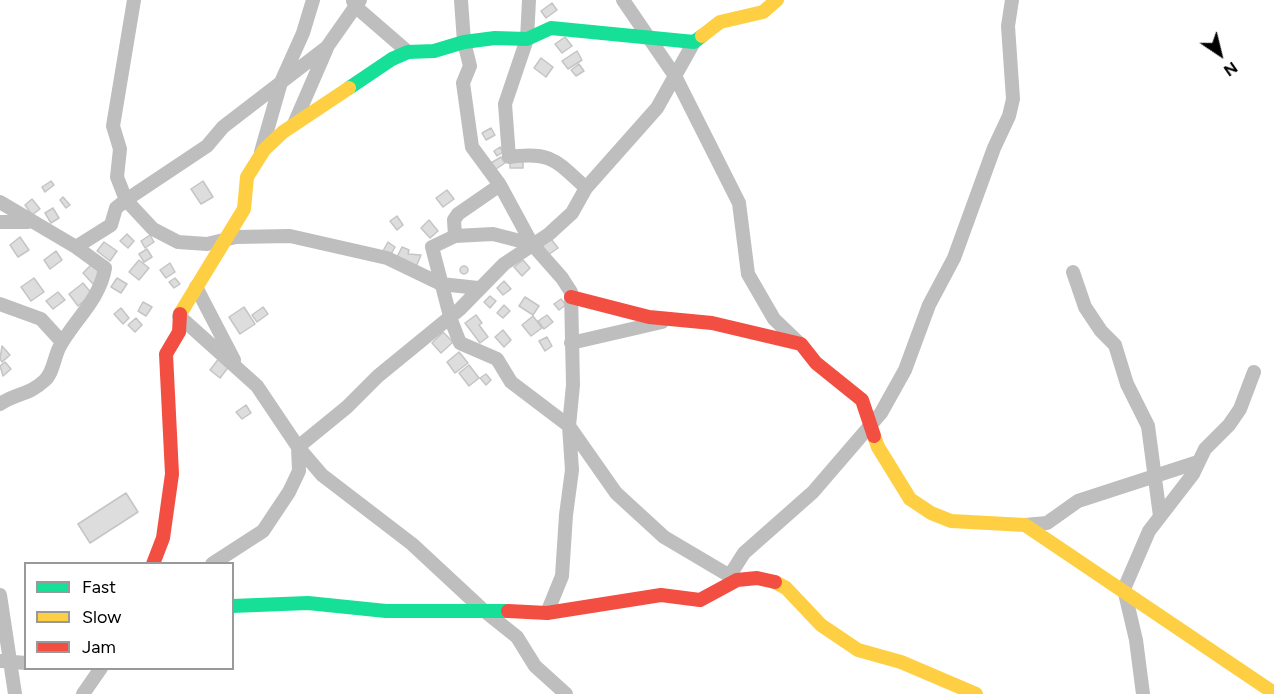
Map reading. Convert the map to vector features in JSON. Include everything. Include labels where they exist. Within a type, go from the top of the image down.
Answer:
[{"type":"street","points":[[134,0],[113,126],[120,149],[117,177],[126,200],[153,229],[178,242],[207,244],[226,239],[268,235],[292,237],[387,258],[442,284],[478,288]]},
{"type":"street","points":[[154,562],[163,538],[172,474],[166,354],[179,332],[179,316],[244,209],[247,177],[260,154],[281,82],[303,33],[313,0]]},
{"type":"street","points":[[461,0],[464,42],[470,66],[463,83],[472,147],[500,185],[532,244],[570,289],[573,385],[569,426],[572,470],[562,576],[547,613]]},
{"type":"street","points":[[529,0],[527,39],[505,104],[509,157],[530,154],[552,158],[586,188]]},
{"type":"street","points":[[623,0],[675,76],[739,203],[748,274],[774,319],[801,344],[816,363],[862,400],[878,447],[910,499],[931,513],[951,521],[1025,525],[1047,523],[1078,501],[1198,462]]},
{"type":"street","points":[[215,562],[263,531],[289,492],[298,471],[298,447],[451,316],[504,264],[549,234],[572,213],[586,188],[657,108],[694,42],[720,22],[763,12],[777,0]]},
{"type":"street","points":[[234,606],[308,603],[386,611],[482,609],[547,613],[661,595],[700,600],[733,577],[744,554],[813,492],[881,413],[905,370],[929,304],[954,258],[994,148],[1009,116],[1013,99],[1008,26],[1012,0]]},
{"type":"street","points":[[293,126],[327,47],[356,2],[408,52]]},
{"type":"street","points":[[260,154],[293,126],[392,59],[408,52],[434,51],[464,42],[495,38],[527,39],[551,28],[694,42]]},
{"type":"street","points":[[76,247],[111,225],[116,208],[126,200],[207,146],[223,127],[327,47]]},
{"type":"street","points":[[455,236],[454,220],[458,214],[500,185]]},
{"type":"street","points":[[0,404],[9,398],[29,394],[47,379],[62,342],[98,292],[105,268],[76,247],[3,207]]},
{"type":"street","points":[[0,222],[32,222]]},
{"type":"street","points":[[532,244],[493,234],[455,236],[432,247],[460,343],[497,359],[511,382],[569,426],[616,493],[664,537],[733,577],[757,578],[786,588],[821,625],[858,650],[901,662],[976,694]]},
{"type":"street","points":[[1073,272],[1085,307],[1101,331],[1115,345],[1127,384],[1148,426],[1160,516]]},
{"type":"street","points":[[196,287],[240,373]]},
{"type":"street","points":[[571,297],[649,317],[712,322],[801,344]]},
{"type":"street","points":[[0,304],[41,319],[62,342]]},
{"type":"street","points":[[179,316],[257,386],[298,447],[322,476],[412,544],[482,609],[517,637],[535,666],[566,694]]},
{"type":"street","points":[[571,343],[673,319]]},
{"type":"street","points":[[1143,694],[1136,640],[1124,589],[1149,531],[1193,474],[1205,449],[1229,425],[1239,409],[1254,372]]},
{"type":"street","points":[[1025,525],[1125,595],[1274,693]]},
{"type":"street","points":[[0,595],[3,663],[15,694]]},
{"type":"street","points":[[3,663],[24,663]]},
{"type":"street","points":[[83,694],[100,670]]},
{"type":"building","points":[[552,3],[557,10],[546,18],[541,11]]},
{"type":"building","points":[[565,37],[572,46],[562,53],[555,44]]},
{"type":"building","points":[[577,51],[582,60],[568,69],[562,61]]},
{"type":"building","points":[[541,58],[553,67],[546,77],[534,68]]},
{"type":"building","points":[[579,64],[584,71],[576,76],[571,70]]},
{"type":"building","points":[[491,128],[495,135],[486,140],[482,133]]},
{"type":"building","points":[[500,147],[503,152],[497,156],[494,151]]},
{"type":"building","points":[[501,157],[505,163],[496,169],[491,163]]},
{"type":"building","points":[[523,158],[523,168],[510,168],[510,159]]},
{"type":"building","points":[[51,181],[54,185],[45,192],[42,187]]},
{"type":"building","points":[[203,181],[213,197],[201,204],[191,189]]},
{"type":"building","points":[[447,190],[454,199],[443,207],[436,198]]},
{"type":"building","points":[[63,197],[70,205],[66,208],[60,200]]},
{"type":"building","points":[[32,199],[40,209],[32,215],[25,205]]},
{"type":"building","points":[[53,208],[59,218],[51,223],[45,213]]},
{"type":"building","points":[[397,216],[403,225],[397,230],[390,221]]},
{"type":"building","points":[[429,220],[438,231],[430,238],[421,228]]},
{"type":"building","points":[[127,234],[134,241],[128,248],[120,241]]},
{"type":"building","points":[[150,235],[154,242],[145,248],[141,241]]},
{"type":"building","points":[[20,237],[29,250],[18,257],[10,245]]},
{"type":"building","points":[[551,239],[558,248],[548,255],[542,246]]},
{"type":"building","points":[[104,242],[117,251],[110,261],[97,251]]},
{"type":"building","points":[[388,242],[395,247],[390,256],[383,251]]},
{"type":"building","points":[[402,247],[409,250],[408,254],[421,255],[416,267],[396,259]]},
{"type":"building","points":[[147,249],[152,257],[144,262],[139,254]]},
{"type":"building","points":[[56,251],[62,260],[50,269],[44,260]]},
{"type":"building","points":[[139,260],[149,268],[139,280],[129,272]]},
{"type":"building","points":[[523,260],[530,268],[522,276],[514,267]]},
{"type":"building","points":[[170,263],[175,272],[166,278],[160,270]]},
{"type":"building","points":[[92,264],[102,276],[93,284],[83,273]]},
{"type":"building","points":[[464,266],[468,270],[464,274],[460,270]]},
{"type":"building","points":[[34,278],[44,292],[31,301],[21,287]]},
{"type":"building","points":[[117,278],[127,284],[121,293],[111,287]]},
{"type":"building","points":[[175,278],[180,284],[174,288],[169,282]]},
{"type":"building","points":[[504,281],[511,289],[503,295],[497,288]]},
{"type":"building","points":[[83,283],[92,294],[78,306],[69,294]]},
{"type":"building","points":[[58,292],[65,300],[53,309],[46,301]]},
{"type":"building","points":[[490,296],[496,301],[490,308],[484,302]]},
{"type":"building","points":[[525,297],[539,306],[533,315],[519,306]]},
{"type":"building","points":[[561,299],[566,305],[559,310],[554,304]]},
{"type":"building","points":[[143,302],[152,307],[146,316],[138,311]]},
{"type":"building","points":[[504,305],[510,311],[503,318],[497,313]]},
{"type":"building","points":[[244,307],[255,324],[240,334],[229,317]]},
{"type":"building","points":[[263,307],[268,314],[257,322],[252,315]]},
{"type":"building","points":[[121,308],[129,318],[123,324],[114,314]]},
{"type":"building","points":[[476,315],[482,323],[479,325],[488,337],[480,343],[465,323]]},
{"type":"building","points":[[547,315],[553,322],[544,329],[538,321]]},
{"type":"building","points":[[533,316],[542,328],[531,336],[522,325]]},
{"type":"building","points":[[136,318],[142,325],[135,332],[128,325]]},
{"type":"building","points":[[503,330],[511,340],[504,347],[495,337]]},
{"type":"building","points":[[443,332],[453,342],[441,353],[432,343]]},
{"type":"building","points":[[547,337],[552,346],[545,351],[539,341]]},
{"type":"building","points":[[2,346],[10,355],[2,362],[0,359]]},
{"type":"building","points":[[459,352],[468,363],[455,373],[447,362]]},
{"type":"building","points":[[220,357],[230,365],[220,378],[210,370]]},
{"type":"building","points":[[5,362],[11,369],[3,376],[0,366]]},
{"type":"building","points":[[469,365],[479,378],[469,386],[459,373]]},
{"type":"building","points":[[486,374],[491,380],[486,385],[480,378]]},
{"type":"building","points":[[246,405],[251,413],[242,419],[236,412]]},
{"type":"building","points":[[126,493],[138,512],[90,543],[78,524]]},
{"type":"traffic: fast","points":[[349,88],[392,59],[408,52],[434,51],[464,42],[495,38],[527,39],[551,28],[694,42],[702,36]]},
{"type":"traffic: fast","points":[[234,606],[308,603],[386,611],[508,611]]},
{"type":"traffic: slow","points":[[702,36],[720,22],[763,12],[777,0]]},
{"type":"traffic: slow","points":[[180,314],[244,209],[247,177],[264,150],[283,132],[349,88]]},
{"type":"traffic: slow","points":[[874,436],[878,447],[910,499],[931,513],[951,521],[1025,525],[1274,693]]},
{"type":"traffic: slow","points":[[775,582],[786,588],[821,625],[858,650],[901,662],[976,694]]},
{"type":"traffic: jam","points":[[571,297],[649,317],[712,323],[801,344],[816,363],[862,400],[874,436]]},
{"type":"traffic: jam","points":[[154,562],[163,538],[172,474],[166,354],[179,332],[180,314]]},
{"type":"traffic: jam","points":[[508,611],[547,613],[661,595],[700,600],[737,580],[757,578],[775,582]]}]
